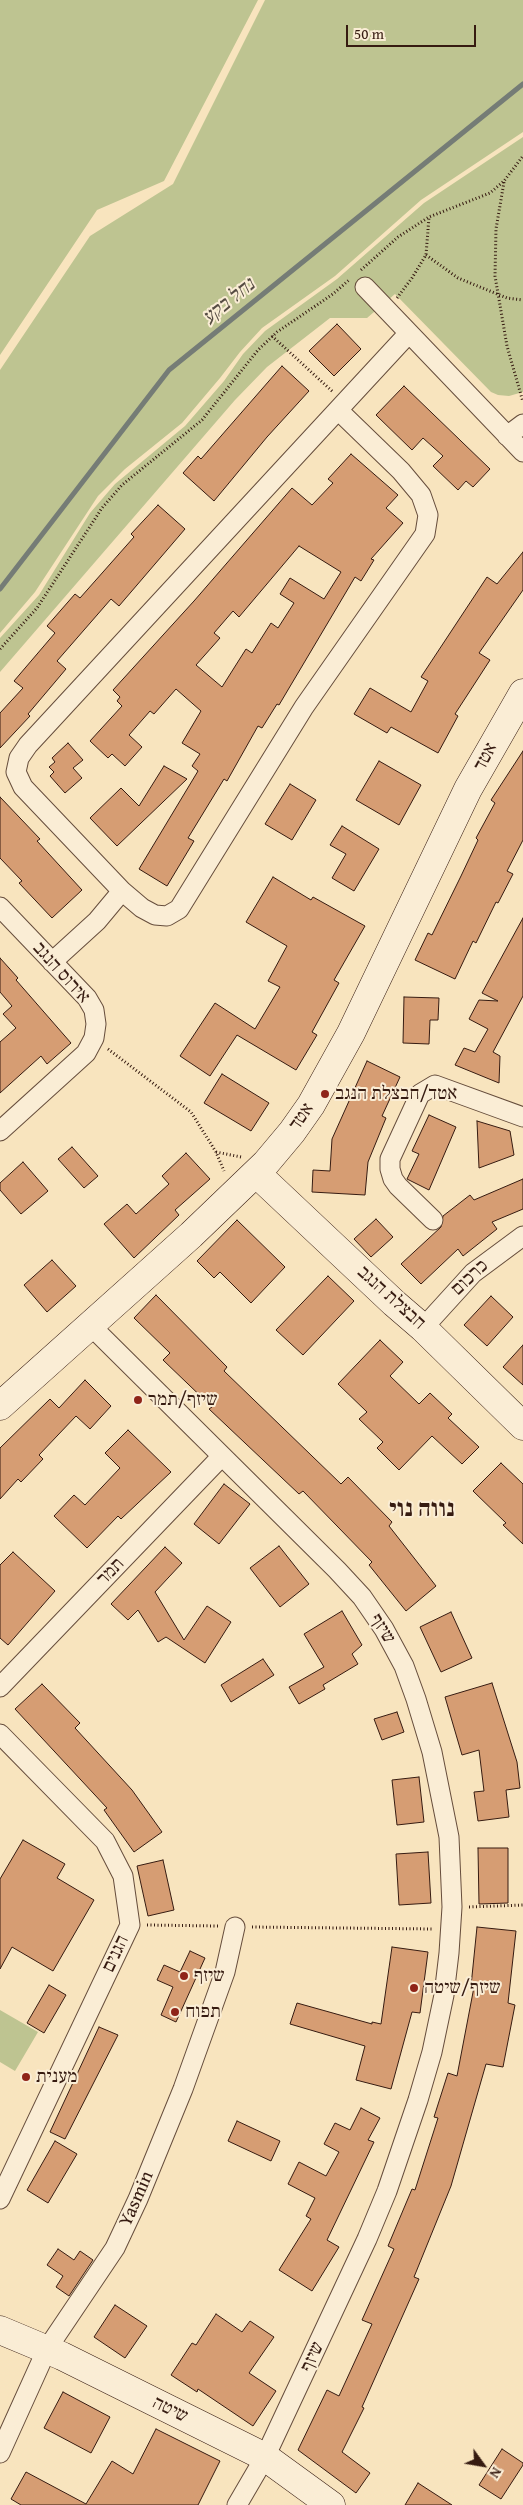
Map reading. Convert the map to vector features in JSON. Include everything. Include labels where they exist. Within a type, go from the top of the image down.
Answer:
[{"type":"street","points":[[365,287],[523,452]]},
{"type":"street","points":[[341,407],[421,495],[428,515],[424,534],[304,707],[186,902],[174,914],[161,916],[142,908],[122,891],[23,787],[16,772],[19,758],[28,745],[409,333]]},
{"type":"street","points":[[507,436],[523,424]]},
{"type":"street","name":"אטד","points":[[0,1406],[191,1235],[249,1165],[292,1132],[330,1072],[351,1033],[468,789],[523,693]]},
{"type":"street","points":[[52,962],[97,921],[122,891]]},
{"type":"street","name":"אירוס הנגב","points":[[0,907],[91,1004],[96,1024],[94,1038]]},
{"type":"street","points":[[0,1131],[79,1060],[94,1038]]},
{"type":"street","points":[[433,1220],[393,1179],[390,1169],[390,1159],[420,1094],[435,1085],[523,1118]]},
{"type":"street","name":"חבצלת הנגב","points":[[249,1165],[394,1303],[423,1328],[523,1426]]},
{"type":"street","name":"כרכום","points":[[423,1328],[473,1273],[523,1236]]},
{"type":"street","name":"שיזף","points":[[90,1325],[362,1597],[384,1629],[404,1666],[416,1699],[432,1752],[449,1838],[451,1930],[444,1995],[432,2052],[396,2165],[364,2248],[266,2457],[237,2505]]},
{"type":"street","name":"תמר","points":[[0,1687],[222,1456]]},
{"type":"street","name":"הגנים","points":[[0,1734],[105,1841],[123,1876],[130,1925],[0,2199]]},
{"type":"street","name":"Yasmin","points":[[0,2453],[47,2349],[115,2248],[138,2199],[184,2089],[225,1972],[235,1926]]},
{"type":"street","name":"שיטה","points":[[0,2330],[47,2349],[266,2457],[331,2505]]},
{"type":"path","points":[[0,649],[46,595],[92,522],[113,495],[128,480],[202,420],[258,350],[272,336],[317,303],[333,294],[398,237],[428,217],[490,193],[504,181],[523,156]]},
{"type":"path","points":[[504,181],[496,229],[497,295],[506,346],[523,402]]},
{"type":"path","points":[[386,309],[412,278],[426,256],[428,217]]},
{"type":"path","points":[[426,256],[458,278],[497,295],[523,300]]},
{"type":"path","points":[[272,336],[341,407]]},
{"type":"path","points":[[94,1038],[191,1112],[216,1152],[224,1171]]},
{"type":"path","points":[[216,1152],[249,1165]]},
{"type":"path","points":[[452,1907],[523,1906]]},
{"type":"path","points":[[130,1925],[451,1930]]},
{"type":"green space","points":[[0,0],[258,0],[164,181],[97,210],[0,355]]},
{"type":"green space","points":[[265,0],[523,0],[523,132],[421,200],[335,276],[262,328],[182,423],[125,469],[98,496],[35,592],[0,633],[0,370],[90,236],[173,184]]},
{"type":"green space","points":[[523,137],[523,392],[509,396],[491,392],[395,294],[367,318],[330,318],[267,367],[235,400],[0,672],[0,638],[39,595],[90,513],[115,484],[185,426],[224,381],[243,354],[265,331],[337,279],[424,203]]},
{"type":"green space","points":[[0,2010],[38,2032],[15,2071],[0,2062]]},
{"type":"building","points":[[337,324],[361,349],[334,376],[309,351]]},
{"type":"building","points":[[282,366],[309,391],[267,437],[214,501],[183,473],[198,456],[201,459]]},
{"type":"building","points":[[404,386],[490,469],[473,487],[466,481],[458,490],[433,466],[443,456],[423,438],[412,450],[376,415]]},
{"type":"building","points":[[351,454],[398,495],[386,508],[403,523],[371,559],[374,560],[361,581],[355,577],[279,705],[277,704],[262,728],[258,726],[227,781],[224,779],[188,838],[194,841],[167,886],[139,869],[198,771],[192,766],[200,754],[182,743],[201,711],[176,689],[154,714],[150,711],[129,735],[142,747],[125,766],[112,754],[108,758],[90,741],[122,706],[117,701],[120,697],[113,690],[194,601],[292,488],[312,505],[333,483],[328,479]],"holes":[[[299,546],[341,572],[324,599],[290,578],[280,594],[294,603],[278,628],[271,623],[252,653],[246,649],[222,687],[196,665],[220,638],[214,633],[233,611],[239,617]]]},
{"type":"building","points":[[158,505],[185,529],[119,606],[111,599],[57,661],[66,669],[28,714],[30,716],[0,748],[0,713],[23,688],[14,681],[55,633],[47,626],[75,594],[80,598],[134,537],[131,534]]},
{"type":"building","points":[[523,552],[523,590],[479,653],[490,660],[455,714],[458,716],[438,753],[391,727],[387,733],[354,714],[370,688],[411,712],[428,681],[421,677],[487,577],[497,584]]},
{"type":"building","points":[[68,743],[83,760],[73,768],[82,778],[65,793],[50,776],[54,772],[49,767],[55,762],[52,758]]},
{"type":"building","points":[[523,751],[523,840],[507,871],[513,874],[498,903],[496,902],[476,943],[473,941],[455,979],[415,960],[428,933],[432,935],[461,876],[478,840],[476,838],[495,803],[491,800]]},
{"type":"building","points":[[379,761],[421,785],[399,825],[356,800]]},
{"type":"building","points":[[164,766],[187,779],[117,846],[90,818],[121,788],[139,806]]},
{"type":"building","points":[[290,784],[316,800],[292,840],[265,824]]},
{"type":"building","points":[[0,797],[40,839],[37,841],[82,890],[52,918],[19,883],[22,881],[0,858]]},
{"type":"building","points":[[342,826],[379,849],[354,891],[332,878],[346,854],[330,845]]},
{"type":"building","points":[[273,877],[311,900],[313,897],[365,926],[334,980],[339,983],[312,1032],[317,1035],[296,1070],[237,1035],[210,1076],[180,1056],[215,1003],[255,1029],[280,987],[268,981],[287,946],[246,922]]},
{"type":"building","points":[[523,918],[523,996],[493,1052],[500,1056],[499,1083],[455,1065],[464,1048],[475,1052],[488,1029],[469,1019],[479,1000],[498,1001],[482,993]]},
{"type":"building","points":[[0,958],[18,978],[16,980],[71,1043],[47,1064],[41,1056],[0,1093],[0,1042],[16,1028],[3,1014],[12,1006],[0,992]]},
{"type":"building","points":[[404,997],[439,998],[438,1020],[430,1020],[429,1044],[403,1043]]},
{"type":"building","points":[[367,1061],[400,1077],[382,1116],[386,1118],[368,1162],[365,1195],[312,1192],[313,1170],[330,1171],[332,1139]]},
{"type":"building","points":[[222,1074],[269,1103],[251,1131],[204,1103]]},
{"type":"building","points":[[429,1115],[456,1127],[429,1190],[407,1179],[419,1154],[412,1151]]},
{"type":"building","points":[[477,1121],[510,1131],[514,1155],[479,1168]]},
{"type":"building","points":[[72,1147],[98,1176],[84,1188],[58,1159]]},
{"type":"building","points":[[186,1153],[210,1179],[175,1210],[179,1215],[134,1258],[104,1224],[127,1204],[136,1214],[169,1184],[162,1176]]},
{"type":"building","points":[[23,1162],[48,1191],[21,1214],[0,1190],[0,1183]]},
{"type":"building","points":[[523,1179],[523,1209],[492,1222],[497,1229],[463,1256],[458,1249],[421,1284],[401,1264],[441,1227],[443,1216],[470,1195],[474,1200]]},
{"type":"building","points":[[376,1219],[393,1237],[371,1257],[354,1239]]},
{"type":"building","points":[[237,1220],[285,1267],[251,1303],[220,1272],[214,1278],[197,1261]]},
{"type":"building","points":[[52,1260],[76,1286],[47,1312],[24,1285]]},
{"type":"building","points":[[328,1276],[354,1301],[303,1355],[276,1330]]},
{"type":"building","points":[[156,1295],[227,1367],[224,1371],[341,1484],[348,1477],[392,1522],[389,1526],[436,1586],[406,1611],[369,1565],[372,1562],[303,1491],[299,1494],[209,1409],[212,1407],[163,1360],[170,1353],[134,1318]]},
{"type":"building","points":[[491,1296],[513,1317],[487,1346],[464,1325]]},
{"type":"building","points":[[380,1340],[403,1362],[390,1376],[419,1404],[430,1393],[452,1414],[448,1418],[479,1447],[462,1464],[432,1436],[399,1470],[377,1448],[383,1442],[359,1419],[367,1412],[338,1384]]},
{"type":"building","points":[[523,1345],[523,1385],[503,1367]]},
{"type":"building","points":[[85,1380],[111,1406],[90,1429],[76,1416],[39,1455],[43,1459],[21,1482],[18,1479],[0,1499],[0,1448],[50,1399],[59,1408]]},
{"type":"building","points":[[128,1430],[171,1472],[121,1519],[118,1516],[87,1548],[54,1516],[74,1495],[85,1505],[120,1468],[105,1453]]},
{"type":"building","points":[[501,1463],[523,1484],[523,1544],[503,1525],[506,1523],[473,1491]]},
{"type":"building","points":[[224,1484],[250,1504],[219,1544],[194,1524]]},
{"type":"building","points":[[279,1546],[309,1584],[280,1607],[250,1568]]},
{"type":"building","points":[[165,1547],[182,1563],[155,1592],[184,1640],[207,1606],[231,1622],[205,1663],[166,1637],[158,1642],[138,1610],[128,1620],[111,1604]]},
{"type":"building","points":[[13,1552],[55,1591],[8,1645],[0,1638],[0,1565]]},
{"type":"building","points":[[342,1611],[362,1645],[352,1654],[358,1664],[323,1685],[325,1689],[299,1704],[289,1687],[324,1667],[304,1634]]},
{"type":"building","points":[[451,1612],[472,1658],[441,1672],[420,1627]]},
{"type":"building","points":[[263,1659],[274,1675],[231,1702],[221,1685]]},
{"type":"building","points":[[492,1683],[517,1762],[520,1788],[506,1790],[509,1817],[478,1821],[474,1792],[484,1791],[479,1750],[462,1755],[445,1697]]},
{"type":"building","points":[[42,1684],[80,1723],[75,1728],[132,1790],[162,1832],[134,1852],[104,1810],[107,1808],[15,1709]]},
{"type":"building","points":[[397,1712],[404,1732],[382,1740],[374,1719]]},
{"type":"building","points":[[419,1777],[424,1822],[397,1825],[392,1780]]},
{"type":"building","points":[[23,1840],[65,1864],[57,1878],[94,1900],[53,1971],[12,1947],[0,1969],[0,1879]]},
{"type":"building","points":[[478,1848],[508,1848],[508,1903],[479,1904]]},
{"type":"building","points":[[428,1852],[431,1903],[399,1905],[396,1854]]},
{"type":"building","points":[[163,1860],[174,1910],[148,1916],[137,1866]]},
{"type":"building","points":[[477,1927],[516,1931],[508,2003],[515,2005],[503,2067],[486,2064],[451,2186],[414,2277],[419,2279],[362,2407],[364,2408],[342,2452],[370,2473],[356,2493],[298,2450],[327,2390],[339,2396],[372,2324],[362,2320],[394,2249],[388,2246],[412,2189],[415,2190],[438,2118],[434,2117],[448,2073],[457,2076],[474,1987],[471,1986]]},
{"type":"building","points":[[392,1947],[428,1952],[420,2013],[412,2012],[391,2089],[356,2080],[365,2046],[290,2024],[297,2003],[372,2024],[372,2022],[381,2024]]},
{"type":"building","points":[[190,1951],[205,1958],[176,2022],[161,2015],[173,1987],[157,1980],[164,1965],[180,1972]]},
{"type":"building","points":[[49,1985],[66,1995],[44,2033],[27,2023]]},
{"type":"building","points":[[99,2027],[118,2035],[65,2139],[50,2132]]},
{"type":"building","points":[[361,2108],[380,2118],[368,2140],[374,2142],[327,2240],[339,2247],[312,2291],[279,2270],[311,2219],[306,2216],[315,2198],[288,2184],[299,2162],[326,2176],[339,2152],[324,2144],[335,2123],[350,2130]]},
{"type":"building","points":[[237,2121],[280,2141],[271,2161],[228,2141]]},
{"type":"building","points":[[55,2141],[77,2154],[48,2203],[27,2190]]},
{"type":"building","points":[[58,2249],[74,2260],[80,2251],[93,2260],[69,2296],[56,2287],[63,2276],[47,2265]]},
{"type":"building","points":[[115,2305],[147,2326],[125,2358],[94,2337]]},
{"type":"building","points":[[216,2314],[242,2332],[250,2321],[274,2337],[249,2373],[276,2391],[253,2426],[198,2389],[197,2392],[171,2375],[192,2343],[196,2345]]},
{"type":"building","points":[[63,2392],[110,2417],[91,2453],[44,2428]]},
{"type":"building","points":[[156,2429],[220,2461],[198,2505],[21,2505],[11,2499],[26,2472],[86,2504],[112,2461],[133,2474]]},
{"type":"building","points":[[502,2449],[523,2463],[523,2465],[501,2499],[479,2485]]},
{"type":"building","points":[[418,2483],[452,2505],[405,2505]]},
{"type":"waterway","name":"נחל בקע","points":[[0,589],[169,370],[523,84]]},
{"type":"place","name":"אטד/חבצלת הנגב","points":[[325,1094]]},
{"type":"place","name":"שיזף/תמר","points":[[138,1400]]},
{"type":"place","name":"שיזף","points":[[184,1976]]},
{"type":"place","name":"שיזף/שיטה","points":[[414,1988]]},
{"type":"place","name":"תפוח","points":[[175,2012]]},
{"type":"place","name":"מענית","points":[[26,2077]]},
{"type":"district","name":"נווה נוי","points":[[422,1510]]}]
